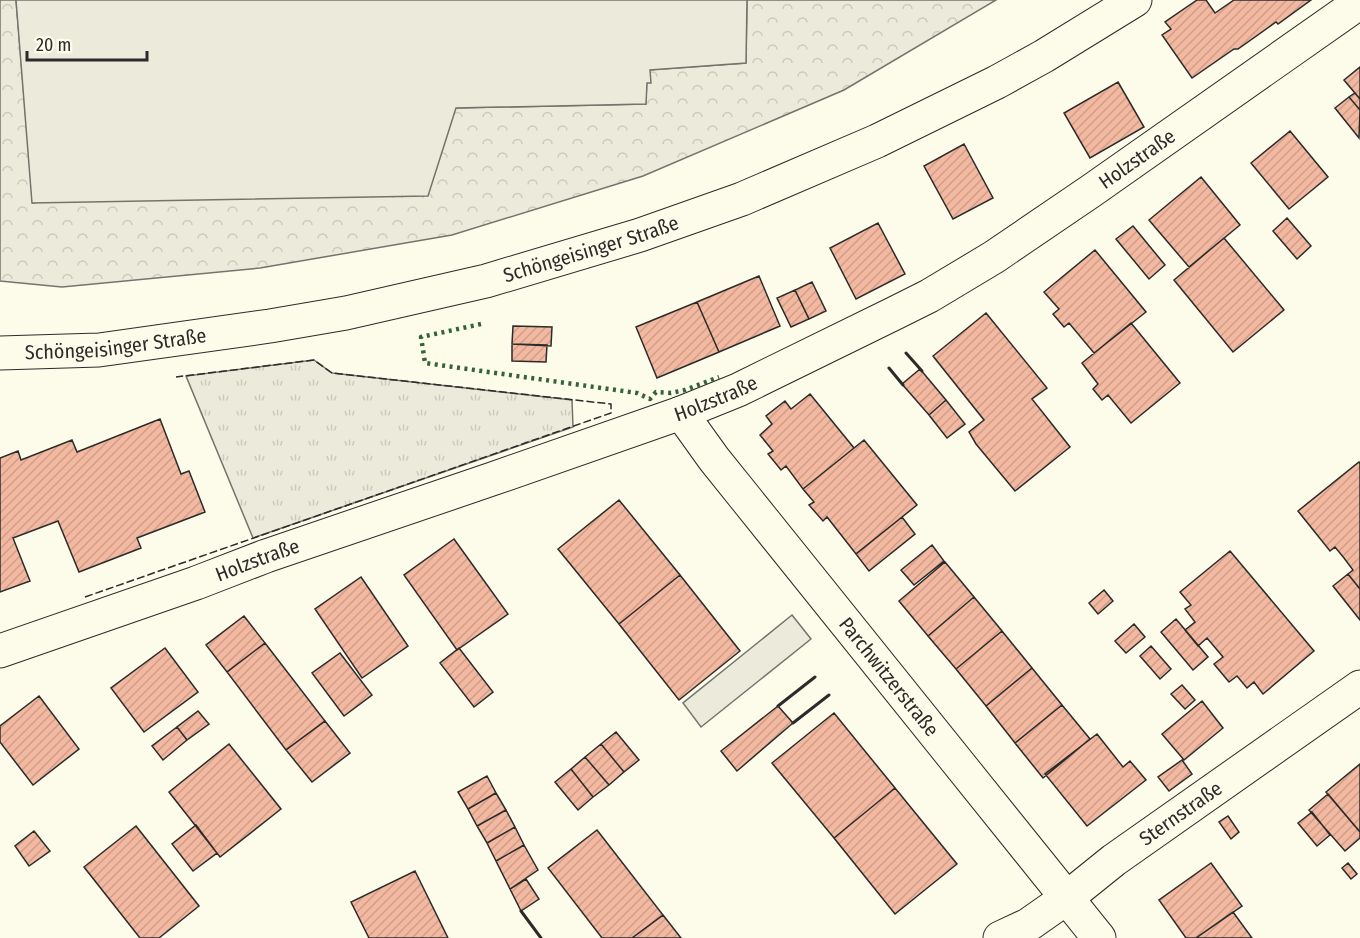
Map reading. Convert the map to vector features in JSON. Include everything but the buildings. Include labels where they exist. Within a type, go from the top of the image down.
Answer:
[{"type":"street","name":"Schöngeisinger Straße","points":[[0,353],[99,350],[346,313],[486,280],[640,235],[742,199],[876,141],[997,82],[1135,0]]},
{"type":"street","name":"Holzstraße","points":[[0,651],[681,413],[738,390],[928,296],[994,257],[1360,2]]},
{"type":"street","name":"Parchwitzerstraße","points":[[681,413],[714,459],[850,630],[1099,938]]},
{"type":"street","name":"Sternstraße","points":[[1000,938],[1028,925],[1114,860],[1360,687]]},
{"type":"green space","points":[[0,0],[16,0],[33,203],[456,108],[646,104],[647,70],[746,63],[747,0],[996,0],[844,90],[643,176],[452,235],[260,268],[62,287],[0,281]]},
{"type":"green space","points":[[16,0],[747,0],[746,63],[650,70],[651,83],[647,83],[646,104],[456,108],[428,196],[32,203]]},
{"type":"green space","points":[[314,360],[332,373],[572,400],[573,427],[253,538],[186,376]]},
{"type":"shaded area","points":[[792,615],[811,639],[701,727],[683,703]]},
{"type":"hedge","points":[[481,324],[421,337],[425,363],[637,393],[650,399],[656,392],[671,393],[685,390],[719,377]]},
{"type":"fence","points":[[85,597],[611,413],[611,404],[332,373],[314,360],[176,377]]},
{"type":"wall","points":[[906,353],[922,371]]},
{"type":"wall","points":[[889,368],[903,385]]},
{"type":"wall","points":[[778,706],[815,677]]},
{"type":"wall","points":[[793,723],[829,695]]},
{"type":"wall","points":[[521,911],[541,938]]}]
